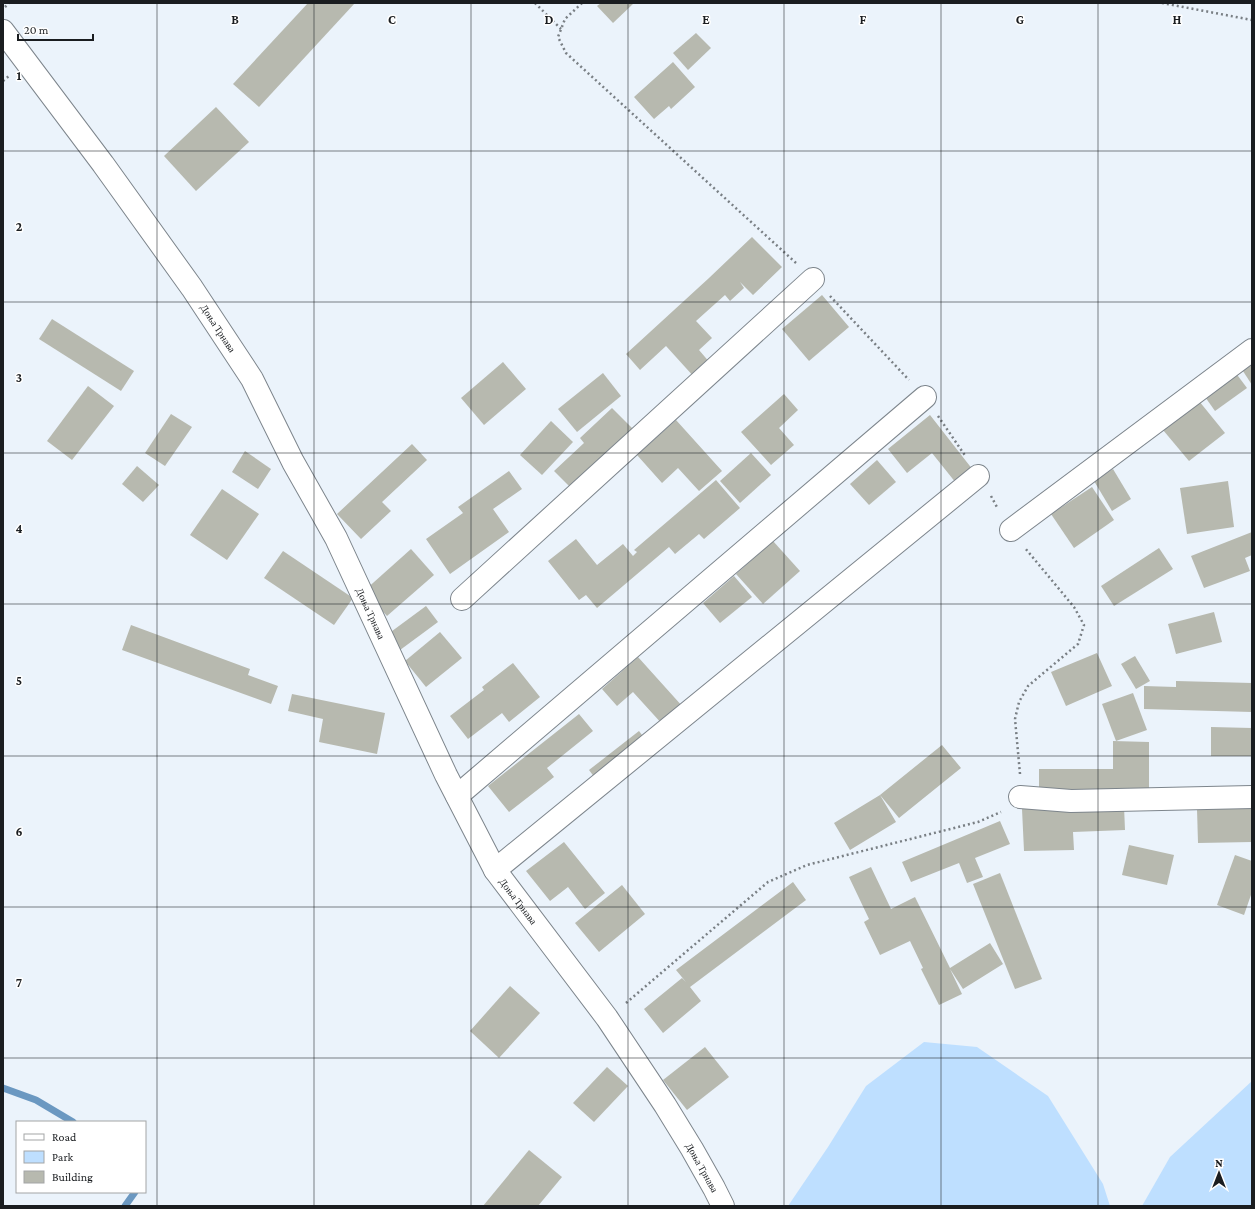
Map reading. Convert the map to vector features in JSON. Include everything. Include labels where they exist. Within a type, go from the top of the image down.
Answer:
[{"type":"street","name":"Доња Трнава","points":[[3,31],[103,164],[188,282],[252,379],[293,462],[336,538],[446,775],[496,870],[607,1018],[677,1124],[711,1182],[723,1206]]},
{"type":"street","points":[[462,599],[813,279]]},
{"type":"street","points":[[1011,530],[1252,350]]},
{"type":"street","points":[[457,796],[925,397]]},
{"type":"street","points":[[496,870],[978,476]]},
{"type":"street","points":[[1020,797],[1071,801],[1252,797]]},
{"type":"path","points":[[535,3],[561,29]]},
{"type":"path","points":[[582,3],[565,19],[558,38],[566,53],[813,279],[925,397],[978,476],[1011,530],[1074,607],[1084,626],[1078,644],[1028,686],[1019,702],[1015,719],[1022,791],[1018,804],[978,822],[807,865],[768,882],[607,1018]]},
{"type":"path","points":[[1162,3],[1252,20]]},
{"type":"green space","points":[[924,1042],[977,1047],[1048,1096],[1103,1184],[1110,1206],[788,1206],[828,1147],[866,1086]]},
{"type":"green space","points":[[1252,1081],[1252,1206],[1142,1206],[1170,1157]]},
{"type":"building","points":[[308,3],[355,3],[259,107],[233,84]]},
{"type":"building","points":[[601,3],[634,3],[613,23],[597,6]]},
{"type":"building","points":[[696,33],[711,48],[688,70],[673,53]]},
{"type":"building","points":[[673,62],[695,87],[671,109],[669,106],[654,119],[634,97]]},
{"type":"building","points":[[216,107],[249,142],[196,191],[164,156]]},
{"type":"building","points":[[752,237],[782,267],[753,295],[740,282],[744,288],[730,301],[725,295],[696,321],[712,338],[699,350],[711,364],[695,378],[666,346],[640,370],[626,354]]},
{"type":"building","points":[[822,295],[849,327],[809,361],[782,329]]},
{"type":"building","points":[[52,319],[134,371],[121,391],[39,339]]},
{"type":"building","points":[[1252,361],[1252,385],[1241,368]]},
{"type":"building","points":[[503,362],[526,389],[484,425],[461,398]]},
{"type":"building","points":[[1235,372],[1247,388],[1215,411],[1203,394]]},
{"type":"building","points":[[603,373],[621,396],[577,432],[558,409]]},
{"type":"building","points":[[88,386],[114,406],[72,460],[47,441]]},
{"type":"building","points":[[784,394],[798,410],[779,428],[794,445],[771,465],[741,432]]},
{"type":"building","points":[[1199,401],[1225,433],[1189,461],[1163,430]]},
{"type":"building","points":[[612,408],[638,434],[577,494],[554,471],[584,443],[580,438]]},
{"type":"building","points":[[171,414],[192,427],[165,466],[145,453]]},
{"type":"building","points":[[930,415],[973,470],[956,483],[932,453],[907,473],[888,449]]},
{"type":"building","points":[[676,420],[722,471],[699,491],[678,468],[662,483],[637,455]]},
{"type":"building","points":[[551,421],[573,442],[542,475],[520,455]]},
{"type":"building","points":[[412,444],[427,460],[382,502],[391,511],[361,539],[337,514]]},
{"type":"building","points":[[245,451],[271,469],[258,489],[232,472]]},
{"type":"building","points":[[751,453],[771,475],[740,503],[720,481]]},
{"type":"building","points":[[877,460],[896,482],[869,505],[850,484]]},
{"type":"building","points":[[137,466],[159,485],[143,502],[122,484]]},
{"type":"building","points":[[1113,469],[1131,499],[1112,511],[1094,481]]},
{"type":"building","points":[[509,471],[522,489],[493,509],[509,532],[450,574],[426,539],[463,513],[458,507]]},
{"type":"building","points":[[716,480],[740,508],[704,539],[699,534],[675,554],[669,547],[597,608],[586,595],[579,600],[548,561],[576,539],[597,565],[623,544],[633,556],[637,552],[634,550]]},
{"type":"building","points":[[1228,481],[1234,527],[1187,534],[1180,488]]},
{"type":"building","points":[[1092,487],[1114,520],[1074,548],[1051,514]]},
{"type":"building","points":[[222,489],[259,514],[227,560],[190,535]]},
{"type":"building","points":[[1252,532],[1252,555],[1245,558],[1250,571],[1204,588],[1191,556]]},
{"type":"building","points":[[773,541],[800,571],[763,604],[736,574]]},
{"type":"building","points":[[1159,548],[1173,569],[1114,606],[1101,586]]},
{"type":"building","points":[[411,549],[434,575],[387,616],[364,591]]},
{"type":"building","points":[[283,551],[353,598],[334,625],[264,578]]},
{"type":"building","points":[[734,576],[752,597],[720,623],[703,603]]},
{"type":"building","points":[[426,606],[438,622],[396,653],[384,637]]},
{"type":"building","points":[[1214,612],[1222,642],[1176,654],[1168,624]]},
{"type":"building","points":[[131,625],[250,669],[248,675],[278,686],[271,704],[122,650]]},
{"type":"building","points":[[440,632],[462,658],[426,687],[405,661]]},
{"type":"building","points":[[1097,653],[1112,686],[1066,706],[1051,672]]},
{"type":"building","points":[[1135,656],[1150,681],[1136,689],[1121,664]]},
{"type":"building","points":[[638,657],[683,707],[663,725],[633,692],[617,706],[602,689]]},
{"type":"building","points":[[513,663],[540,697],[509,722],[502,713],[468,739],[450,716],[484,690],[482,687]]},
{"type":"building","points":[[1176,681],[1252,683],[1252,712],[1144,709],[1144,686],[1176,687]]},
{"type":"building","points":[[1133,693],[1147,730],[1116,741],[1102,704]]},
{"type":"building","points":[[292,694],[385,713],[377,754],[319,742],[323,719],[288,711]]},
{"type":"building","points":[[579,714],[593,731],[547,768],[554,777],[509,812],[488,786]]},
{"type":"building","points":[[1211,727],[1252,728],[1252,756],[1211,756]]},
{"type":"building","points":[[639,731],[648,743],[598,782],[589,770]]},
{"type":"building","points":[[1113,741],[1149,742],[1149,794],[1039,793],[1039,769],[1113,769]]},
{"type":"building","points":[[942,745],[961,768],[899,818],[880,795]]},
{"type":"building","points":[[880,795],[896,822],[850,850],[834,823]]},
{"type":"building","points":[[1124,806],[1125,830],[1073,832],[1074,850],[1024,851],[1022,809]]},
{"type":"building","points":[[1252,808],[1252,842],[1198,843],[1197,809]]},
{"type":"building","points":[[1000,821],[1010,844],[975,858],[983,877],[967,883],[959,863],[911,882],[902,862]]},
{"type":"building","points":[[564,842],[605,893],[585,909],[568,887],[550,901],[526,871]]},
{"type":"building","points":[[1129,845],[1174,855],[1167,885],[1122,875]]},
{"type":"building","points":[[1235,855],[1252,861],[1252,892],[1244,915],[1217,905]]},
{"type":"building","points":[[871,867],[891,909],[915,897],[950,968],[990,943],[1003,964],[963,989],[950,969],[962,994],[939,1005],[921,969],[923,968],[910,941],[880,955],[864,922],[869,919],[849,877]]},
{"type":"building","points":[[1000,873],[1042,979],[1015,989],[973,884]]},
{"type":"building","points":[[793,882],[806,900],[690,987],[701,1001],[663,1033],[644,1009],[682,978],[686,982],[676,970]]},
{"type":"building","points":[[622,885],[645,914],[599,952],[575,923]]},
{"type":"building","points":[[510,986],[540,1013],[499,1058],[470,1031]]},
{"type":"building","points":[[705,1047],[729,1077],[687,1110],[663,1080]]},
{"type":"building","points":[[607,1067],[628,1086],[594,1122],[573,1103]]},
{"type":"building","points":[[529,1150],[562,1177],[538,1206],[483,1206]]},
{"type":"waterway","points":[[3,1088],[36,1100],[71,1121]]},
{"type":"waterway","points":[[125,1206],[134,1193]]}]
